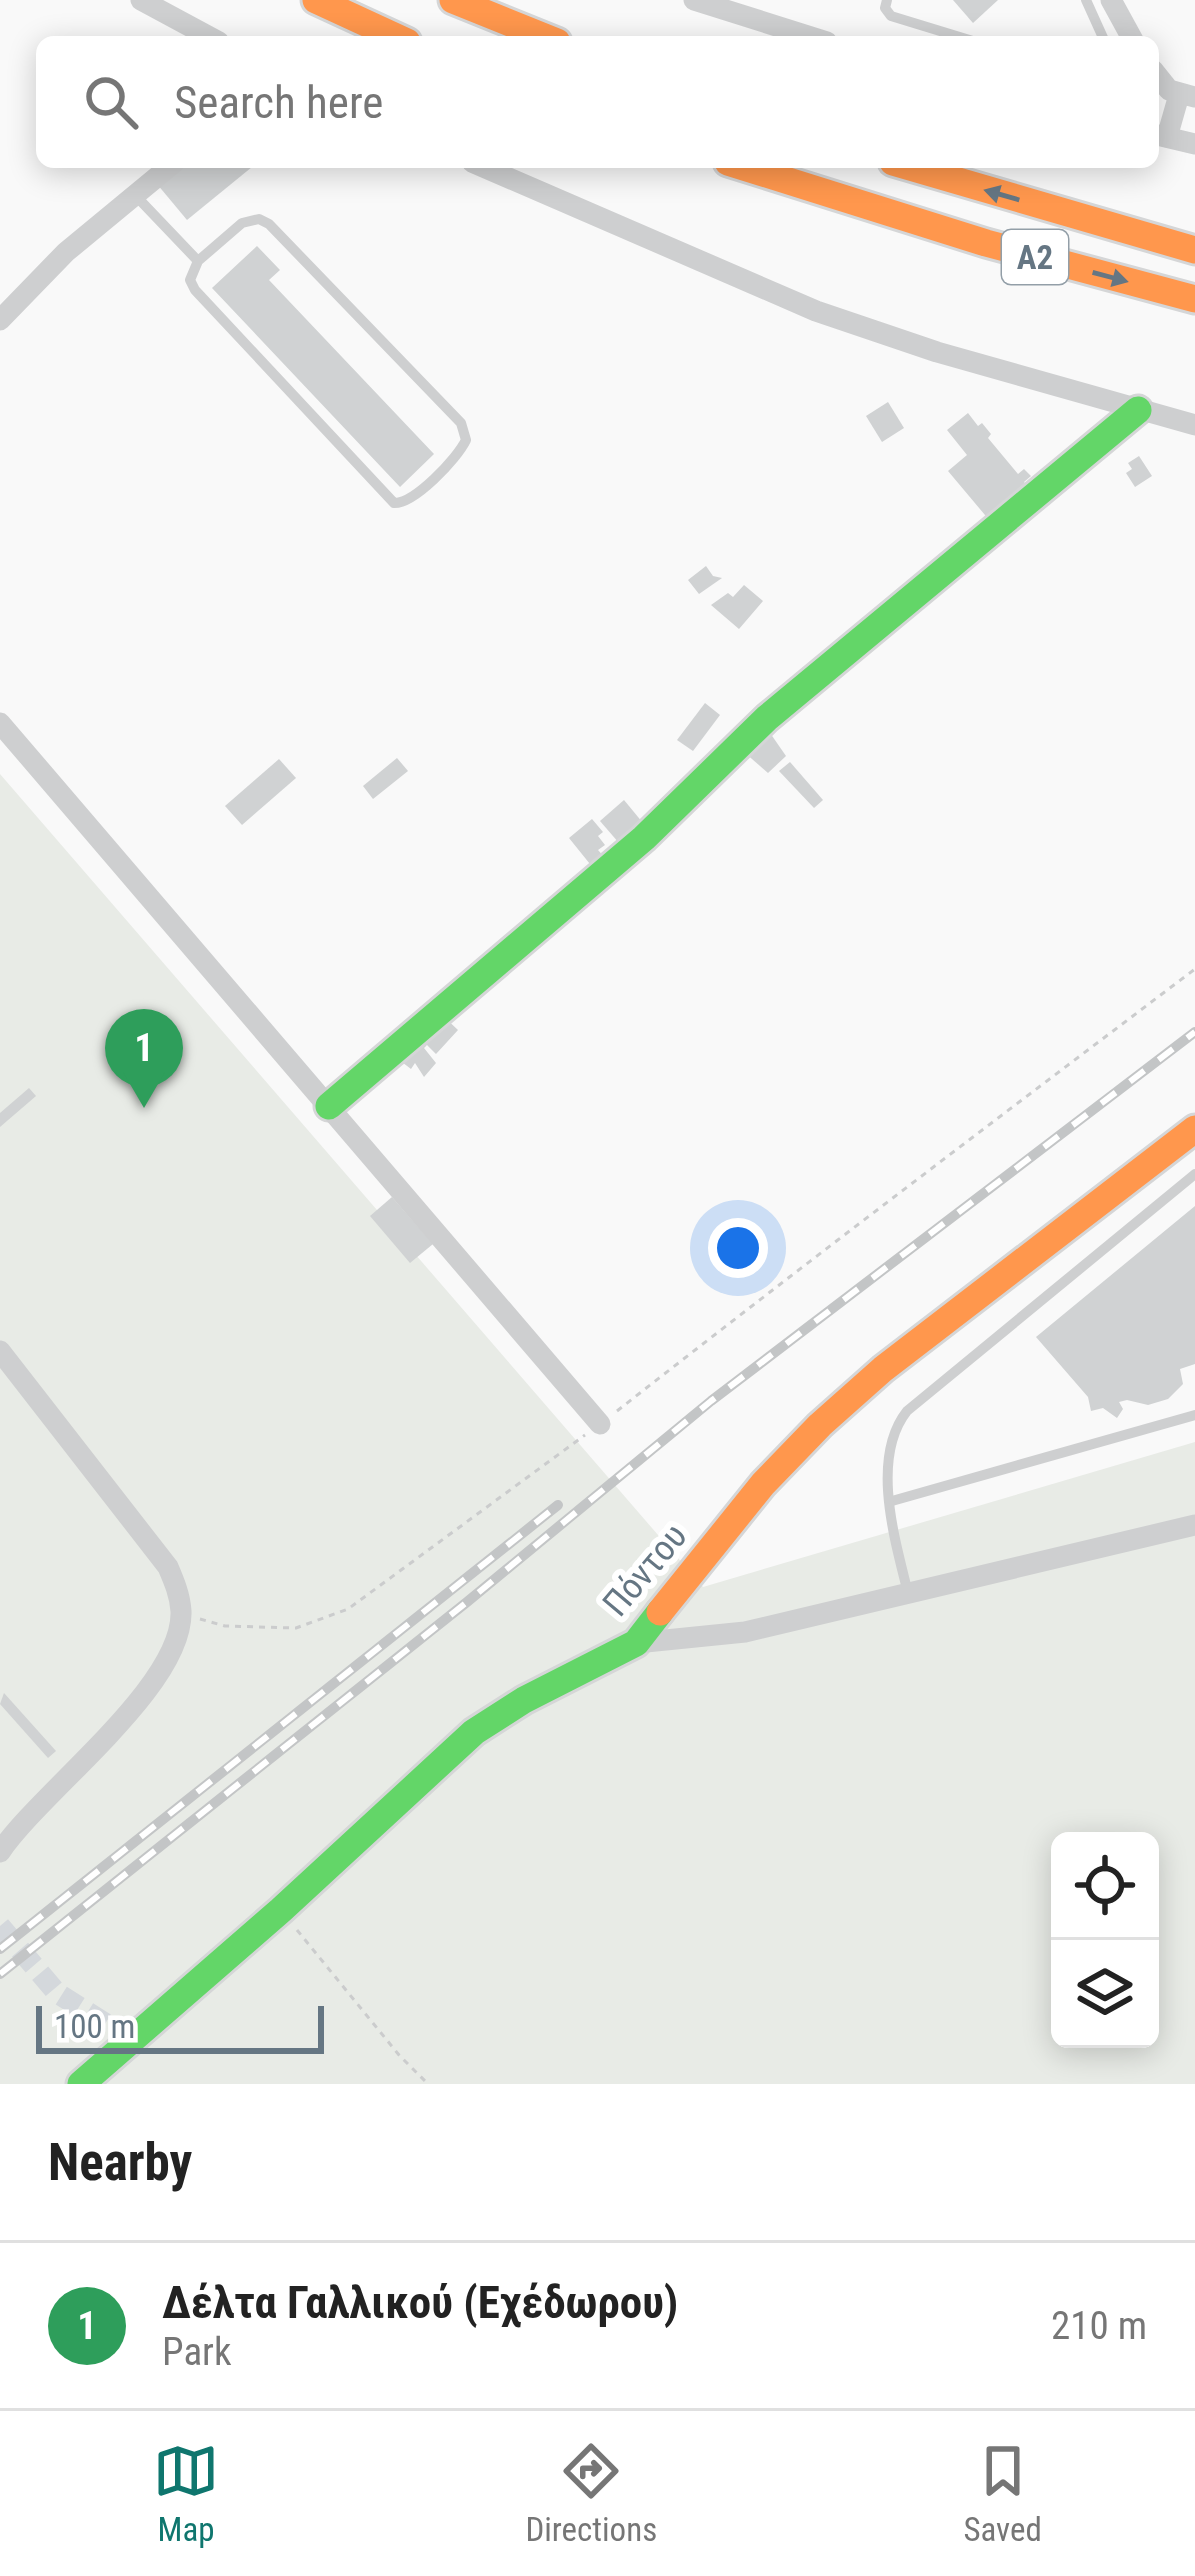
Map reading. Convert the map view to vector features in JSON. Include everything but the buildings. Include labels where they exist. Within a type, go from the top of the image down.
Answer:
[{"type":"main road","points":[[316,0],[394,36]]},
{"type":"main road","points":[[453,0],[542,36]]},
{"type":"main road","name":"Α2","points":[[747,168],[986,243],[1195,299]]},
{"type":"main road","name":"Α2","points":[[913,168],[1195,250]]},
{"type":"main road","points":[[328,1106],[644,838],[767,718],[1138,410]]},
{"type":"main road","name":"Πόντου","points":[[81,2084],[281,1910],[473,1732],[636,1642],[764,1484],[820,1424],[883,1369],[1195,1129]]},
{"type":"street","points":[[141,0],[208,36]]},
{"type":"street","points":[[694,0],[808,36]]},
{"type":"street","points":[[1111,0],[1131,36]]},
{"type":"street","points":[[1174,94],[1160,135],[1195,144]]},
{"type":"street","points":[[0,320],[66,252],[168,168]]},
{"type":"street","points":[[486,168],[816,311],[938,352],[1195,425]]},
{"type":"street","points":[[0,723],[600,1424]]},
{"type":"street","points":[[0,1352],[168,1567],[181,1614],[164,1664],[132,1709],[3,1839]]},
{"type":"street","points":[[636,1642],[745,1632],[1195,1525]]},
{"type":"lane","points":[[887,0],[885,8],[891,16],[956,36]]},
{"type":"lane","points":[[1086,0],[1102,36]]},
{"type":"lane","points":[[135,195],[198,261]]},
{"type":"lane","points":[[259,219],[268,224],[461,423],[466,440],[460,452],[410,501],[394,503],[195,290],[190,280],[198,261],[242,224],[259,219]]},
{"type":"lane","points":[[908,1594],[894,1533],[887,1470],[896,1426],[907,1411],[1195,1174]]},
{"type":"lane","points":[[892,1502],[1195,1415]]},
{"type":"path","points":[[181,1614],[225,1626],[296,1628],[348,1610],[600,1424],[896,1192],[970,1143],[1195,968]]},
{"type":"path","points":[[281,1910],[348,1996],[428,2084]]},
{"type":"shaded area","points":[[0,774],[703,1587],[1195,1442],[1195,2084],[0,2084]]},
{"type":"tunnel","points":[[0,1926],[57,1993],[132,2040]]},
{"type":"railway","points":[[0,1974],[711,1401],[1195,1032]]},
{"type":"railway","points":[[0,1949],[558,1505]]},
{"type":"traffic: fast","points":[[329,1106],[644,838],[767,718],[1138,410]]},
{"type":"traffic: fast","points":[[81,2084],[281,1910],[474,1732],[524,1700],[636,1643],[660,1612]]},
{"type":"traffic: slow","points":[[316,0],[394,36]]},
{"type":"traffic: slow","points":[[453,0],[542,36]]},
{"type":"traffic: slow","points":[[747,168],[986,243],[1195,299]]},
{"type":"traffic: slow","points":[[914,168],[1195,250]]},
{"type":"traffic: slow","points":[[660,1612],[763,1484],[820,1425],[883,1369],[1195,1129]]},
{"type":"place","name":"Δέλτα Γαλλικού (Εχέδωρου)","points":[[144,1108]]}]
